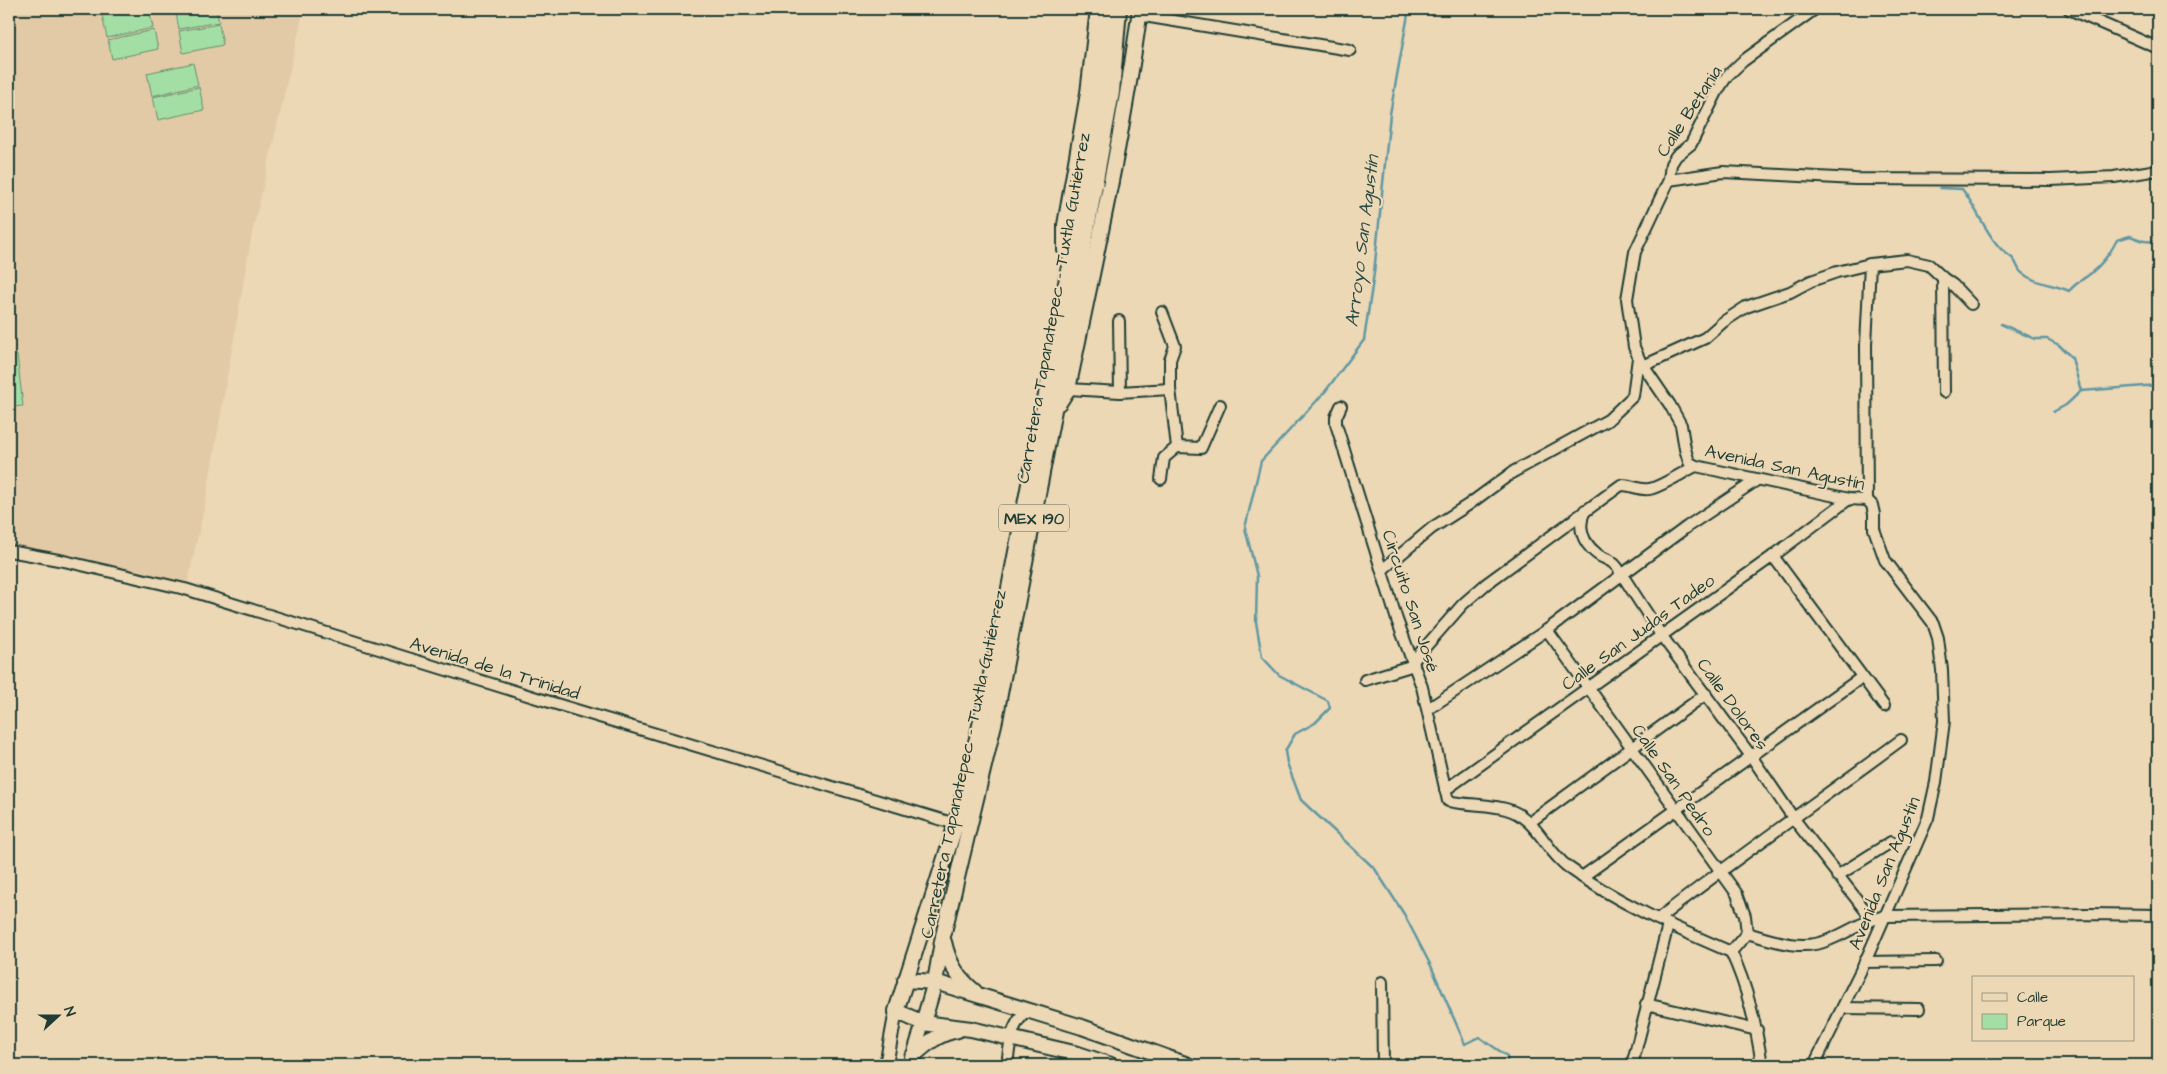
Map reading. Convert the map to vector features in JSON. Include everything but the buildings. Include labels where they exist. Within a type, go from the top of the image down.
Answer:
[{"type":"highway","points":[[1063,297],[1065,225],[1088,93],[1098,9]]},
{"type":"highway","name":"Carretera Tapanatepec - Tuxtla Gutiérrez","points":[[924,1023],[935,982],[962,826],[1005,609],[1100,94],[1108,9]]},
{"type":"highway","name":"Carretera Tapanatepec - Tuxtla Gutiérrez","points":[[896,1011],[905,980],[962,826],[995,720],[1112,92],[1119,9]]},
{"type":"highway","name":"MEX 190","points":[[1054,410],[1068,389],[1143,11]]},
{"type":"highway","points":[[943,936],[948,960],[961,980],[980,996]]},
{"type":"highway","points":[[905,980],[935,982],[1082,1027],[1188,1065]]},
{"type":"highway","points":[[896,1011],[924,1023],[971,1029],[1078,1054],[1111,1065]]},
{"type":"highway","points":[[911,1061],[928,1041],[949,1032],[971,1029]]},
{"type":"main road","name":"MEX 190","points":[[886,1065],[896,1011]]},
{"type":"main road","name":"MEX 190","points":[[911,1061],[924,1023]]},
{"type":"street","name":"Calle Betania","points":[[1668,180],[1671,164],[1676,156],[1690,144],[1727,76],[1743,61],[1815,9]]},
{"type":"street","points":[[2069,9],[2158,48]]},
{"type":"street","points":[[1143,11],[1208,28],[1350,50]]},
{"type":"street","points":[[1668,180],[1723,172],[1855,179],[2052,180],[2114,177],[2158,170]]},
{"type":"street","name":"Avenida San Agustín","points":[[1668,180],[1635,252],[1627,299],[1631,336],[1640,362],[1670,405],[1681,425],[1689,462],[1696,466],[1757,480],[1848,499],[1867,500],[1874,514],[1874,529],[1885,560],[1933,622],[1938,638],[1942,670],[1944,721],[1936,782],[1928,818],[1865,962],[1814,1065]]},
{"type":"street","points":[[1382,570],[1432,528],[1468,506],[1513,472],[1608,420],[1633,396],[1640,362],[1706,338],[1723,322],[1746,307],[1790,292],[1811,281],[1837,272],[1870,264],[1907,260],[1929,265],[1938,271],[1942,278],[1944,392]]},
{"type":"street","points":[[1867,500],[1866,345],[1870,264]]},
{"type":"street","points":[[1942,278],[1953,284],[1971,304]]},
{"type":"street","points":[[1162,312],[1175,346],[1170,360],[1170,390],[1177,447]]},
{"type":"street","points":[[1119,322],[1120,392]]},
{"type":"street","points":[[1068,389],[1120,392],[1170,390]]},
{"type":"street","points":[[1161,479],[1164,458],[1177,447],[1202,448],[1220,405]]},
{"type":"street","name":"Circuito San José","points":[[1341,406],[1336,417],[1336,424],[1397,620],[1414,663],[1428,709],[1448,801],[1499,807],[1513,812],[1530,822]]},
{"type":"street","points":[[1365,680],[1414,663],[1463,604],[1486,584],[1621,485],[1626,484],[1640,489],[1650,489],[1696,466]]},
{"type":"street","points":[[1428,709],[1547,630],[1688,526],[1757,480]]},
{"type":"street","name":"Calle San Judas Tadeo","points":[[1445,790],[1774,556],[1848,499]]},
{"type":"street","name":"Calle Dolores","points":[[1585,510],[1580,521],[1581,531],[1586,542],[1598,555],[1611,559],[1662,635],[1751,756],[1794,819],[1872,919]]},
{"type":"street","name":"Avenida de la Trinidad","points":[[9,551],[64,561],[185,589],[562,706],[962,826]]},
{"type":"street","points":[[1774,556],[1884,706]]},
{"type":"street","name":"Calle San Pedro","points":[[1547,630],[1720,871],[1742,905],[1747,933]]},
{"type":"street","points":[[1582,877],[1674,809],[1862,677]]},
{"type":"street","points":[[1706,694],[1530,822],[1552,851],[1582,877],[1668,925],[1731,952],[1744,979],[1762,1065]]},
{"type":"street","points":[[1658,919],[1720,871],[1794,819],[1900,740]]},
{"type":"street","points":[[1837,876],[1891,842]]},
{"type":"street","points":[[1731,952],[1747,933],[1779,943],[1813,945],[1825,942],[1872,919],[1886,916],[2158,915]]},
{"type":"street","points":[[1634,1065],[1646,1004],[1668,925]]},
{"type":"street","points":[[1865,962],[1936,961]]},
{"type":"street","points":[[1382,982],[1383,1065]]},
{"type":"street","points":[[1646,1004],[1756,1030]]},
{"type":"street","points":[[1843,1008],[1918,1009]]},
{"type":"street","points":[[1007,1065],[1010,1038],[1020,1017],[1028,1010]]},
{"type":"shaded area","points":[[9,9],[304,9],[251,239],[206,500],[188,581],[163,583],[9,546]]},
{"type":"green space","points":[[131,9],[149,9],[153,28],[107,38],[102,15]]},
{"type":"green space","points":[[175,9],[216,9],[219,22],[179,29]]},
{"type":"green space","points":[[219,24],[223,45],[183,53],[179,31]]},
{"type":"green space","points":[[154,30],[158,49],[112,59],[108,40]]},
{"type":"green space","points":[[193,63],[198,85],[152,96],[147,73]]},
{"type":"green space","points":[[199,87],[204,110],[158,120],[153,97]]},
{"type":"green space","points":[[17,355],[23,406],[9,407],[9,356]]},
{"type":"waterway","name":"Arroyo San Agustín","points":[[1409,9],[1390,114],[1374,273],[1364,340],[1324,393],[1261,461],[1245,528],[1257,576],[1256,622],[1262,657],[1279,675],[1328,701],[1330,708],[1315,723],[1295,734],[1285,751],[1287,763],[1301,800],[1375,869],[1404,914],[1431,966],[1465,1044],[1479,1037],[1507,1056],[1507,1065]]},
{"type":"waterway","points":[[1940,188],[1962,189],[1996,243],[2014,260],[2019,270],[2027,277],[2069,291],[2098,267],[2109,254],[2117,240],[2130,236],[2144,241],[2158,242]]},
{"type":"waterway","points":[[2001,324],[2035,339],[2047,339],[2059,345],[2072,358],[2081,391]]},
{"type":"waterway","points":[[2053,412],[2066,405],[2081,391],[2158,385]]}]
